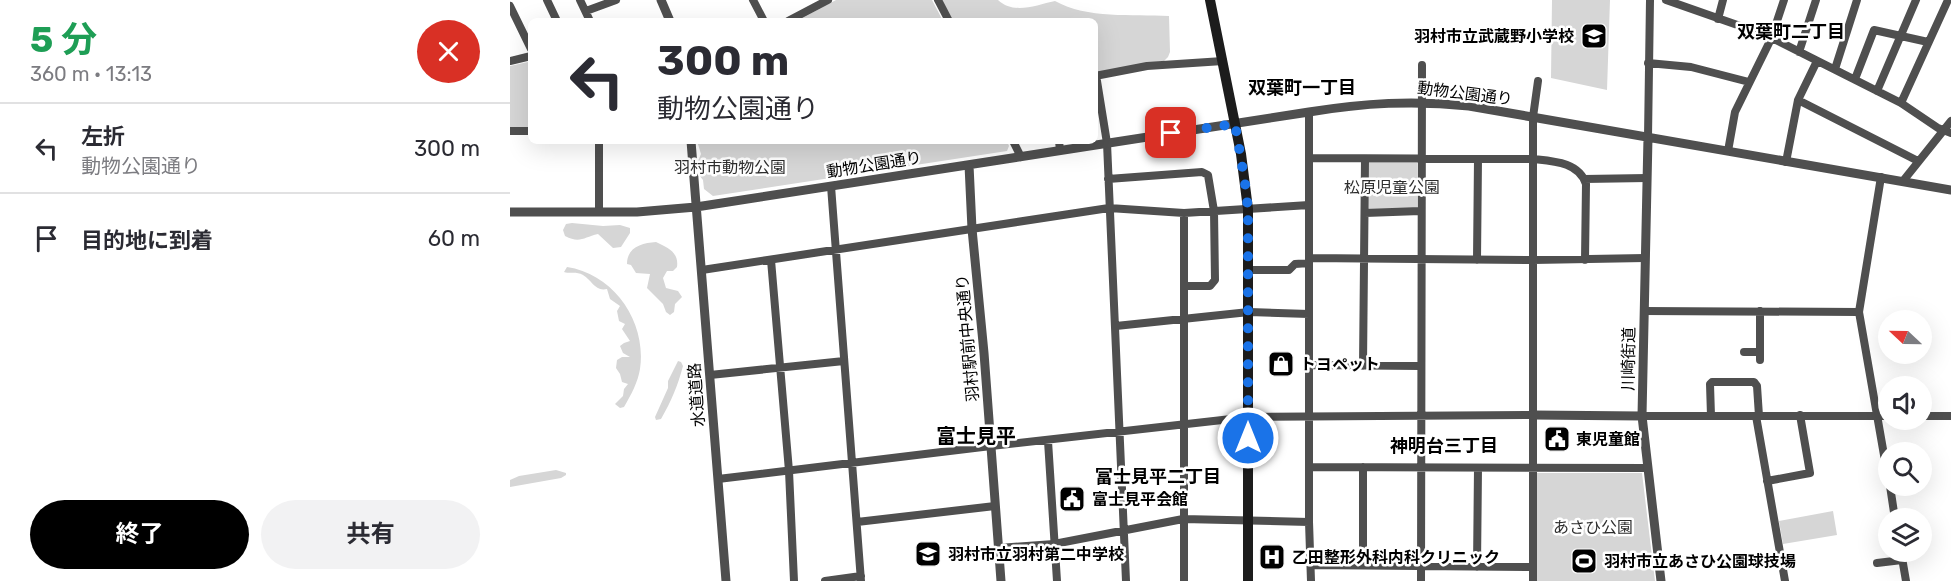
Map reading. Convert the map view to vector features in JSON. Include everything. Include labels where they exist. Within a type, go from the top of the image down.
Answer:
[{"type":"main road","points":[[1210,0],[1235,124],[1248,209],[1248,581]]},
{"type":"street","points":[[547,0],[556,18]]},
{"type":"street","points":[[580,0],[589,18]]},
{"type":"street","points":[[586,11],[616,0]]},
{"type":"street","points":[[661,0],[669,18]]},
{"type":"street","points":[[753,0],[762,18]]},
{"type":"street","points":[[795,18],[828,0]]},
{"type":"street","points":[[938,0],[947,18]]},
{"type":"street","points":[[1648,137],[1650,0]]},
{"type":"street","points":[[1666,0],[1766,35],[1901,102],[1947,132]]},
{"type":"street","points":[[1719,19],[1723,0]]},
{"type":"street","points":[[1728,152],[1735,112],[1771,39],[1784,0]]},
{"type":"street","points":[[1799,52],[1816,0]]},
{"type":"street","points":[[1835,69],[1857,0]]},
{"type":"street","points":[[1877,91],[1916,0]]},
{"type":"street","points":[[1901,102],[1947,0]]},
{"type":"street","points":[[510,6],[528,43]]},
{"type":"street","points":[[1855,79],[1874,30],[1928,42]]},
{"type":"street","points":[[510,61],[528,57]]},
{"type":"street","points":[[1098,75],[1147,66],[1223,61]]},
{"type":"street","points":[[1786,162],[1798,100],[1817,61]]},
{"type":"street","points":[[1648,63],[1691,67],[1749,82]]},
{"type":"street","points":[[1421,581],[1420,159],[1422,65]]},
{"type":"street","points":[[1533,581],[1533,117],[1538,81]]},
{"type":"street","points":[[1098,87],[1107,143],[1126,581]]},
{"type":"street","points":[[1798,100],[1918,160]]},
{"type":"street","name":"動物公園通り","points":[[1098,144],[1386,102],[1421,102],[1469,106],[1951,190]]},
{"type":"street","points":[[1309,112],[1311,581]]},
{"type":"street","points":[[1903,181],[1918,160],[1947,132],[1951,121]]},
{"type":"street","points":[[510,131],[528,131]]},
{"type":"street","name":"川崎街道","points":[[1648,137],[1642,416],[1661,581]]},
{"type":"street","points":[[598,212],[599,144]]},
{"type":"street","name":"水道道路","points":[[691,144],[726,581]]},
{"type":"street","points":[[1014,144],[1021,157]]},
{"type":"street","name":"動物公園通り","points":[[510,212],[637,212],[696,207],[1021,157],[1059,146],[1091,144]]},
{"type":"street","points":[[1310,158],[1534,159],[1560,162],[1572,168],[1586,184],[1585,260]]},
{"type":"street","points":[[1363,366],[1365,159]]},
{"type":"street","points":[[1477,260],[1478,159]]},
{"type":"street","name":"羽村駅前中央通り","points":[[969,165],[972,229],[1001,581]]},
{"type":"street","points":[[1108,178],[1202,172],[1208,175],[1214,211],[1215,280],[1210,286],[1185,286]]},
{"type":"street","points":[[718,478],[1249,417],[1878,416],[1859,312],[1881,177]]},
{"type":"street","points":[[1584,179],[1647,178]]},
{"type":"street","points":[[825,581],[861,578],[831,186]]},
{"type":"street","points":[[702,270],[1109,208],[1184,213],[1310,205]]},
{"type":"street","points":[[1365,213],[1420,211]]},
{"type":"street","points":[[1184,213],[1184,581]]},
{"type":"street","points":[[1248,270],[1289,270],[1295,264],[1309,260],[1364,258],[1585,260],[1645,258]]},
{"type":"street","points":[[771,260],[789,471],[794,581]]},
{"type":"street","points":[[1644,311],[1859,312]]},
{"type":"street","points":[[1743,352],[1760,356],[1760,311]]},
{"type":"street","points":[[1116,326],[1249,312],[1309,314]]},
{"type":"street","points":[[710,375],[844,361]]},
{"type":"street","points":[[1309,365],[1421,366]]},
{"type":"street","points":[[1711,416],[1710,384],[1712,382],[1754,382],[1758,386],[1757,416],[1785,581]]},
{"type":"street","points":[[1767,481],[1810,473],[1800,415]]},
{"type":"street","points":[[1932,416],[1951,416]]},
{"type":"street","points":[[1048,441],[1057,581]]},
{"type":"street","points":[[1310,467],[1647,468]]},
{"type":"street","points":[[1363,467],[1363,565]]},
{"type":"street","points":[[1477,567],[1478,468]]},
{"type":"street","points":[[857,522],[995,506]]},
{"type":"street","points":[[999,548],[1054,544],[1183,519],[1309,522]]},
{"type":"street","points":[[1902,562],[1906,581]]},
{"type":"street","points":[[1311,565],[1533,567]]},
{"type":"green space","points":[[836,0],[932,0],[941,18],[803,18]]},
{"type":"green space","points":[[942,0],[998,0],[1004,5],[1018,8],[1055,1],[1081,11],[1095,13],[1169,16],[1170,52],[1164,61],[1098,72],[1098,18],[951,18]]},
{"type":"green space","points":[[1552,0],[1610,0],[1607,90],[1551,78]]},
{"type":"green space","points":[[528,62],[528,129],[510,129],[510,66]]},
{"type":"green space","name":"羽村市動物公園","points":[[698,144],[1008,144],[1009,146],[1007,151],[713,196],[704,189],[703,180],[699,175],[702,169],[698,161],[701,154]]},
{"type":"green space","name":"松原児童公園","points":[[1366,163],[1417,163],[1417,210],[1365,212]]},
{"type":"green space","points":[[566,224],[620,225],[630,228],[630,233],[621,247],[613,248],[598,234],[578,240],[565,236],[563,230]]},
{"type":"green space","points":[[656,242],[672,251],[677,262],[677,267],[673,271],[667,271],[663,278],[666,288],[678,291],[682,297],[675,304],[674,312],[670,315],[663,304],[647,288],[650,274],[636,273],[631,265],[627,264],[632,250],[646,243]]},
{"type":"green space","points":[[567,267],[584,271],[599,279],[624,303],[632,318],[641,351],[640,369],[636,384],[624,407],[620,408],[615,404],[623,396],[628,384],[622,382],[616,368],[617,360],[630,357],[623,353],[620,346],[630,341],[622,329],[625,324],[619,321],[617,311],[620,306],[610,299],[607,289],[599,289],[580,274],[564,272]]},
{"type":"green space","points":[[678,361],[683,366],[676,387],[661,419],[656,420],[655,417],[668,388],[668,381]]},
{"type":"green space","points":[[556,470],[566,475],[561,478],[510,487],[510,480],[519,476]]},
{"type":"green space","name":"あさひ公園","points":[[1532,473],[1642,473],[1655,581],[1532,581]]},
{"type":"green space","points":[[1833,511],[1837,535],[1783,544],[1779,521]]},
{"type":"place","name":"羽村市立武蔵野小学校","points":[[1594,36]]},
{"type":"place","name":"トヨペット","points":[[1281,364]]},
{"type":"place","name":"東児童館","points":[[1557,439]]},
{"type":"place","name":"富士見平会館","points":[[1072,499]]},
{"type":"place","name":"羽村市立羽村第二中学校","points":[[928,554]]},
{"type":"place","name":"乙田整形外科内科クリニック","points":[[1272,557]]},
{"type":"place","name":"羽村市立あさひ公園球技場","points":[[1584,561]]},
{"type":"district","name":"双葉町二丁目","points":[[1791,32]]},
{"type":"district","name":"双葉町一丁目","points":[[1302,88]]},
{"type":"district","name":"富士見平","points":[[976,436]]},
{"type":"district","name":"神明台三丁目","points":[[1444,446]]},
{"type":"district","name":"富士見平二丁目","points":[[1158,477]]},
{"type":"route","points":[[1171,133],[1235,124],[1248,209],[1248,438]]}]
